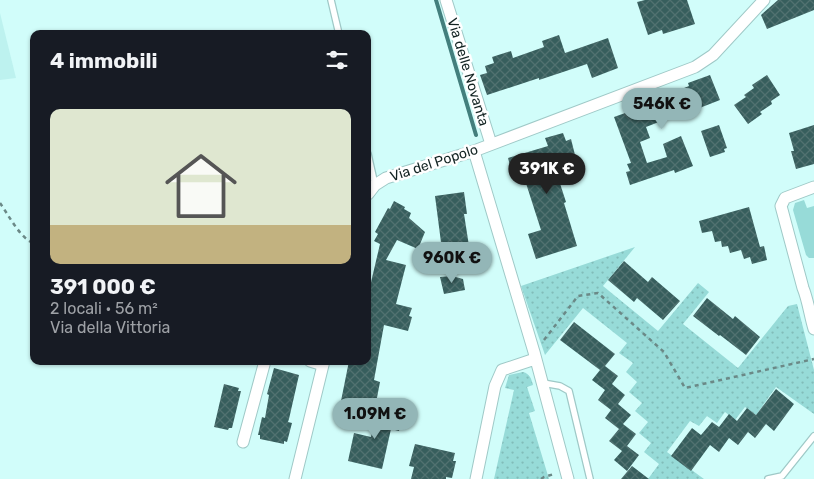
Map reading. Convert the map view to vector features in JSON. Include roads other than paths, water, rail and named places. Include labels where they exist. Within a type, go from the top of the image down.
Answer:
[{"type":"street","name":"Via delle Novanta","points":[[446,0],[491,144]]},
{"type":"street","name":"Via del Popolo","points":[[371,188],[386,178],[474,151],[695,67],[713,56],[764,0]]},
{"type":"street","points":[[474,151],[535,356],[568,479]]},
{"type":"street","points":[[814,187],[785,198],[781,206],[803,288],[811,294],[807,303],[814,329]]},
{"type":"street","points":[[476,479],[495,386],[502,370],[535,356]]},
{"type":"street","points":[[244,442],[264,365]]},
{"type":"street","points":[[296,479],[324,365]]},
{"type":"lane","points":[[331,0],[338,30]]},
{"type":"lane","points":[[541,382],[560,386],[569,391],[590,479]]},
{"type":"lane","points":[[768,479],[782,476],[814,436]]},
{"type":"waterway","points":[[436,0],[476,135]]}]
